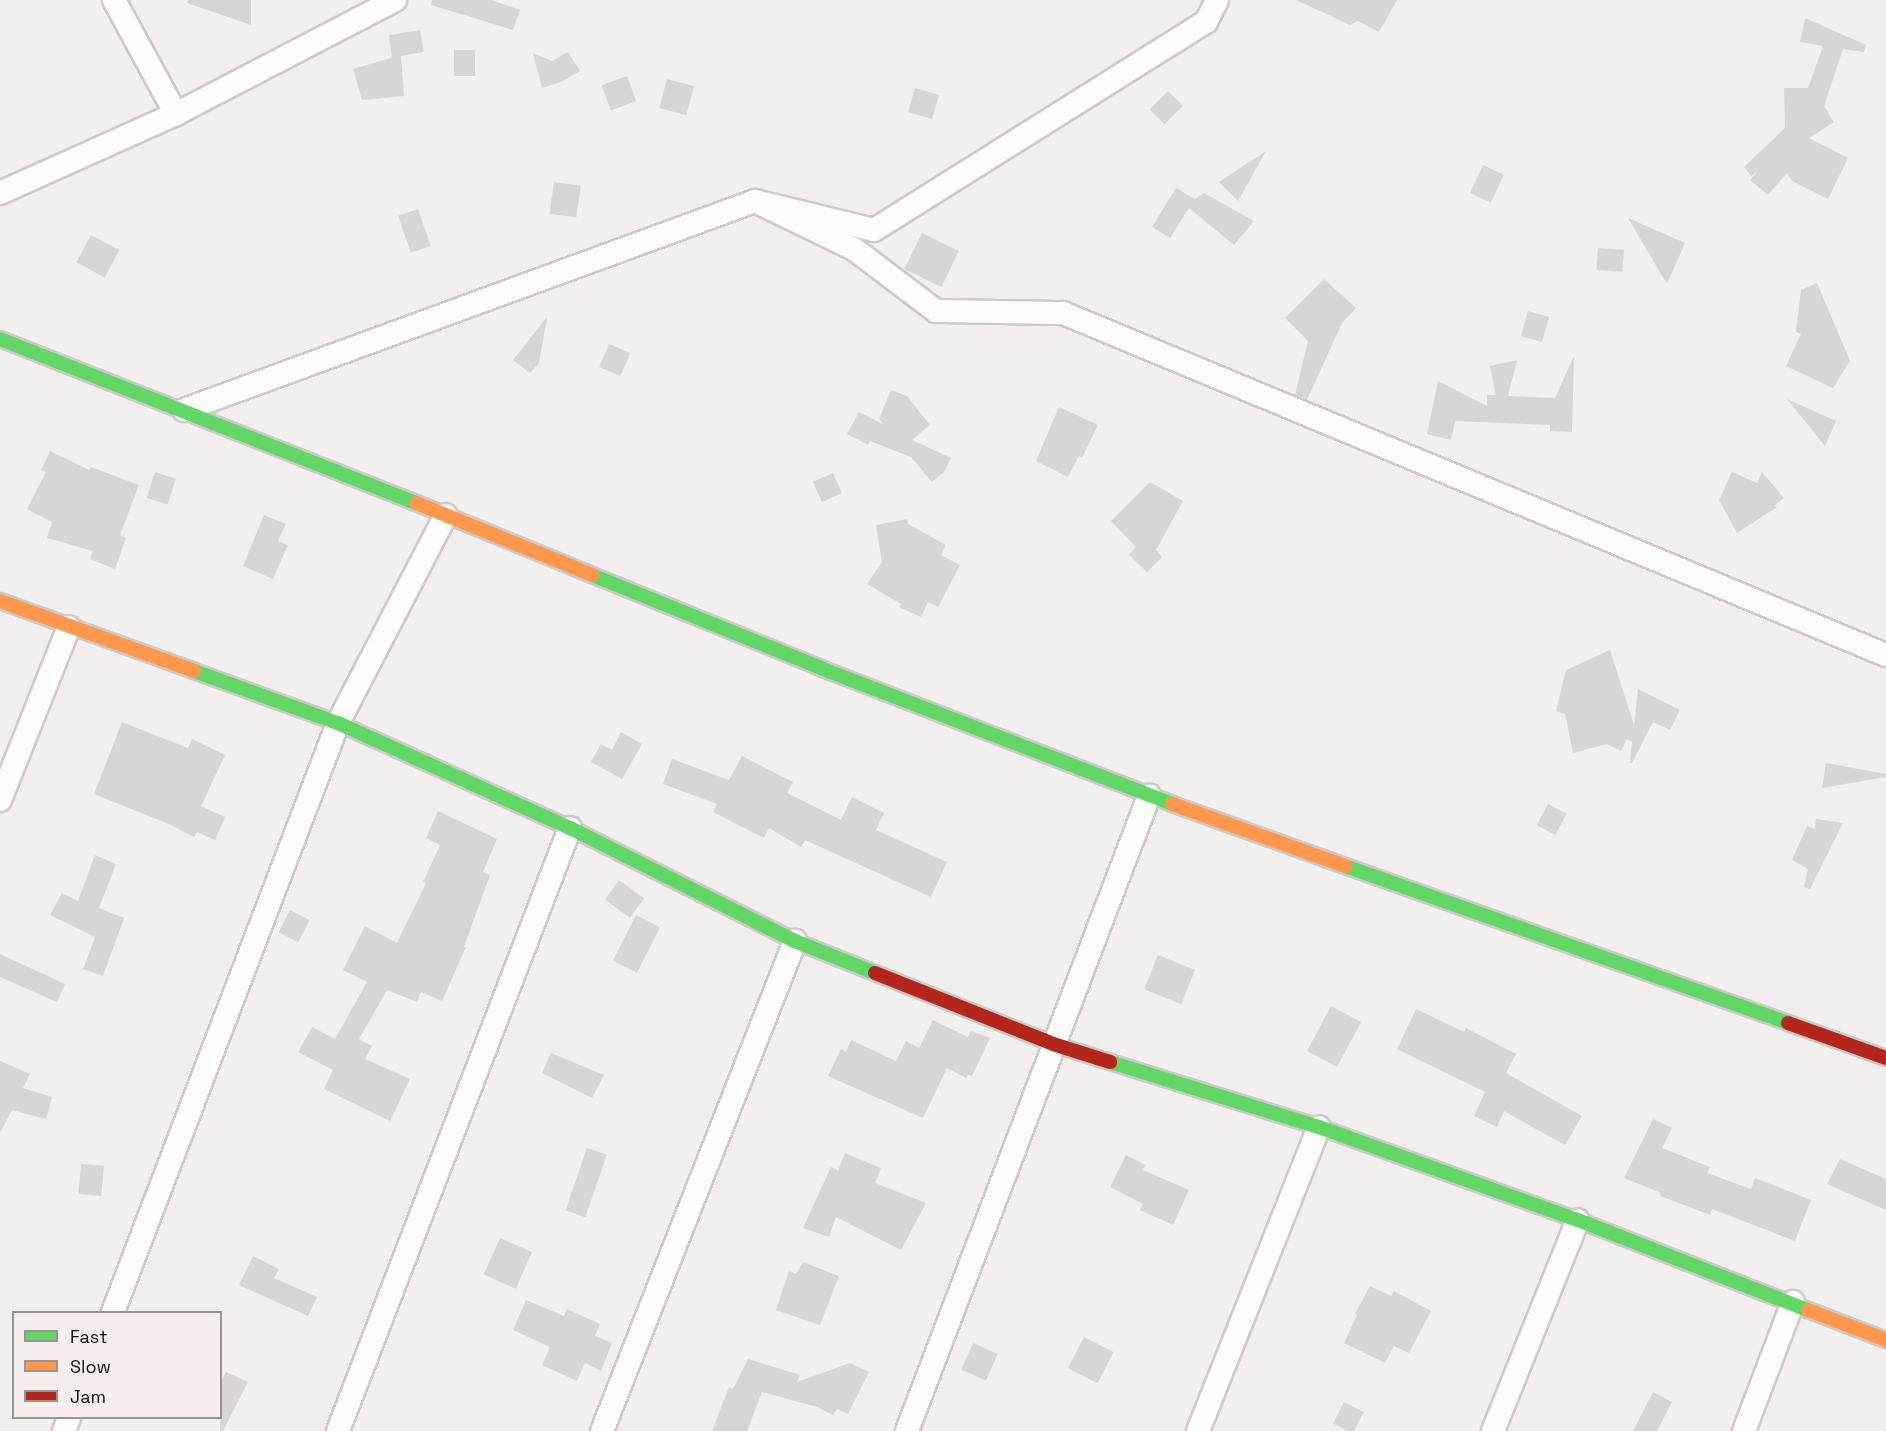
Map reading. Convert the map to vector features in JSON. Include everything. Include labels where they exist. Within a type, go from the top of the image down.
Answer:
[{"type":"street","points":[[114,0],[176,114]]},
{"type":"street","points":[[0,193],[176,114],[394,0]]},
{"type":"street","points":[[184,410],[755,201],[874,230],[1206,22],[1217,0]]},
{"type":"street","points":[[755,201],[854,249],[936,310],[1063,313],[1886,654]]},
{"type":"street","points":[[0,339],[446,515],[823,669],[1149,796],[1886,1058]]},
{"type":"street","points":[[113,1311],[338,723],[446,515]]},
{"type":"street","points":[[0,602],[338,723],[570,828],[795,942],[1053,1044],[1319,1127],[1578,1220],[1886,1340]]},
{"type":"street","points":[[0,800],[69,627]]},
{"type":"street","points":[[907,1431],[1149,796]]},
{"type":"street","points":[[338,1431],[570,828]]},
{"type":"street","points":[[602,1431],[795,942]]},
{"type":"street","points":[[1198,1431],[1319,1127]]},
{"type":"street","points":[[1493,1431],[1578,1220]]},
{"type":"street","points":[[1744,1431],[1793,1302]]},
{"type":"building","points":[[188,0],[251,0],[251,25],[187,3]]},
{"type":"building","points":[[432,0],[491,0],[520,10],[513,30],[431,5]]},
{"type":"building","points":[[1296,0],[1397,0],[1379,32],[1358,21],[1350,25]]},
{"type":"building","points":[[1805,18],[1866,45],[1864,52],[1843,49],[1824,106],[1834,122],[1809,138],[1848,158],[1828,199],[1792,181],[1787,173],[1768,195],[1750,180],[1758,171],[1751,176],[1744,167],[1785,128],[1784,88],[1808,88],[1823,46],[1800,42]]},
{"type":"building","points":[[420,30],[424,52],[401,56],[404,96],[362,100],[353,69],[392,58],[389,35]]},
{"type":"building","points":[[454,50],[475,50],[475,76],[454,76]]},
{"type":"building","points":[[568,52],[580,71],[561,82],[542,88],[533,53],[552,61]]},
{"type":"building","points":[[627,76],[636,101],[611,111],[602,85]]},
{"type":"building","points":[[667,79],[694,86],[686,115],[659,108]]},
{"type":"building","points":[[915,88],[939,95],[932,119],[908,112]]},
{"type":"building","points":[[1168,91],[1183,106],[1164,124],[1150,109]]},
{"type":"building","points":[[1266,151],[1238,201],[1219,182]]},
{"type":"building","points":[[1483,165],[1504,175],[1491,203],[1470,193]]},
{"type":"building","points":[[554,182],[581,186],[576,217],[550,214]]},
{"type":"building","points":[[1176,188],[1195,199],[1204,193],[1254,221],[1234,245],[1189,208],[1170,238],[1152,227]]},
{"type":"building","points":[[418,209],[431,246],[411,253],[398,216]]},
{"type":"building","points":[[1628,218],[1685,243],[1667,284]]},
{"type":"building","points":[[922,233],[959,251],[941,287],[904,269]]},
{"type":"building","points":[[91,235],[119,250],[105,277],[76,262]]},
{"type":"building","points":[[1598,248],[1624,250],[1622,272],[1596,270]]},
{"type":"building","points":[[1324,279],[1356,308],[1342,323],[1307,400],[1295,395],[1308,341],[1285,318]]},
{"type":"building","points":[[1817,283],[1850,361],[1833,388],[1786,366],[1801,334],[1796,332],[1801,290]]},
{"type":"building","points":[[1528,311],[1549,317],[1542,342],[1521,336]]},
{"type":"building","points":[[547,317],[539,363],[530,373],[513,360]]},
{"type":"building","points":[[609,344],[630,353],[620,376],[599,367]]},
{"type":"building","points":[[1574,356],[1572,432],[1550,431],[1550,425],[1455,421],[1451,440],[1427,434],[1438,381],[1487,406],[1487,395],[1496,395],[1490,366],[1517,360],[1508,396],[1555,398]]},
{"type":"building","points":[[891,390],[907,396],[930,425],[912,440],[951,458],[945,471],[932,482],[911,457],[870,441],[868,445],[847,434],[859,412],[884,425],[879,419]]},
{"type":"building","points":[[1787,399],[1836,421],[1825,446]]},
{"type":"building","points":[[1059,407],[1098,425],[1082,458],[1079,456],[1068,477],[1036,461]]},
{"type":"building","points":[[50,451],[89,470],[91,467],[139,485],[120,535],[126,538],[115,569],[90,559],[93,551],[47,538],[52,522],[27,509],[46,472],[41,470]]},
{"type":"building","points":[[155,472],[176,479],[168,504],[147,498]]},
{"type":"building","points":[[1732,472],[1757,483],[1762,472],[1784,498],[1774,506],[1777,507],[1737,533],[1719,500]]},
{"type":"building","points":[[833,473],[842,493],[822,502],[813,482]]},
{"type":"building","points":[[1150,482],[1183,501],[1156,550],[1162,557],[1147,572],[1129,555],[1136,547],[1111,521]]},
{"type":"building","points":[[264,515],[286,524],[278,541],[288,545],[273,579],[243,566]]},
{"type":"building","points":[[907,519],[908,524],[946,545],[941,555],[960,565],[938,607],[928,602],[921,617],[899,607],[901,604],[867,584],[882,562],[876,525]]},
{"type":"building","points":[[1610,650],[1634,725],[1638,689],[1680,710],[1670,730],[1653,722],[1632,763],[1630,763],[1632,742],[1627,739],[1621,751],[1607,744],[1573,753],[1565,714],[1556,711],[1566,670]]},
{"type":"building","points":[[122,722],[188,748],[192,739],[225,755],[201,806],[225,817],[215,840],[197,832],[194,837],[169,824],[94,794]]},
{"type":"building","points":[[621,732],[642,744],[622,779],[591,762],[601,744],[612,750]]},
{"type":"building","points":[[742,756],[793,782],[787,793],[841,820],[852,797],[884,813],[876,830],[947,862],[931,897],[805,840],[801,847],[769,828],[764,838],[713,812],[717,804],[663,784],[672,759],[729,780]]},
{"type":"building","points":[[1826,763],[1886,774],[1886,777],[1822,788]]},
{"type":"building","points":[[1548,804],[1567,814],[1555,835],[1537,825]]},
{"type":"building","points":[[438,811],[497,839],[483,872],[490,875],[464,947],[466,947],[442,1001],[421,992],[417,1002],[387,990],[359,1039],[372,1046],[365,1059],[410,1079],[390,1121],[324,1089],[333,1070],[298,1052],[312,1027],[335,1039],[367,982],[343,970],[365,926],[397,943],[426,883],[423,882],[440,845],[426,838]]},
{"type":"building","points":[[1816,819],[1843,823],[1810,889],[1804,887],[1808,869],[1792,860],[1807,826],[1815,829]]},
{"type":"building","points":[[95,855],[116,864],[99,908],[124,918],[103,976],[83,969],[95,937],[50,915],[62,893],[78,901]]},
{"type":"building","points":[[619,880],[644,898],[630,918],[605,899]]},
{"type":"building","points":[[290,910],[310,920],[298,942],[279,932]]},
{"type":"building","points":[[636,915],[660,927],[637,973],[613,960]]},
{"type":"building","points":[[0,954],[65,984],[57,1002],[0,977]]},
{"type":"building","points":[[1158,955],[1195,970],[1181,1004],[1144,989]]},
{"type":"building","points":[[1331,1006],[1361,1022],[1337,1067],[1307,1051]]},
{"type":"building","points":[[1416,1009],[1464,1032],[1466,1028],[1516,1054],[1506,1073],[1582,1116],[1565,1145],[1504,1111],[1497,1127],[1474,1116],[1485,1092],[1397,1049]]},
{"type":"building","points":[[933,1020],[968,1037],[971,1031],[990,1038],[972,1076],[968,1075],[966,1078],[947,1068],[923,1118],[828,1076],[841,1049],[846,1052],[851,1040],[896,1061],[906,1041],[919,1048]]},
{"type":"building","points":[[551,1053],[604,1075],[592,1098],[542,1073]]},
{"type":"building","points":[[0,1061],[30,1074],[23,1088],[52,1097],[46,1119],[12,1110],[0,1133]]},
{"type":"building","points":[[1653,1119],[1672,1128],[1662,1148],[1710,1167],[1707,1173],[1751,1189],[1755,1178],[1811,1200],[1795,1241],[1712,1209],[1710,1215],[1660,1196],[1661,1193],[1624,1178]]},
{"type":"building","points":[[587,1148],[607,1155],[585,1217],[566,1210]]},
{"type":"building","points":[[845,1153],[881,1168],[875,1183],[926,1203],[901,1250],[836,1217],[829,1237],[803,1228],[831,1167],[838,1171]]},
{"type":"building","points":[[1126,1155],[1145,1165],[1143,1170],[1189,1190],[1173,1225],[1140,1210],[1143,1204],[1110,1187]]},
{"type":"building","points":[[1840,1159],[1886,1179],[1886,1210],[1827,1184]]},
{"type":"building","points":[[81,1164],[104,1166],[101,1196],[78,1194]]},
{"type":"building","points":[[500,1238],[532,1252],[516,1289],[484,1275]]},
{"type":"building","points":[[253,1256],[279,1269],[274,1278],[317,1297],[308,1316],[239,1285]]},
{"type":"building","points":[[803,1262],[839,1276],[820,1325],[776,1310],[789,1271],[796,1274]]},
{"type":"building","points":[[1370,1286],[1391,1296],[1394,1291],[1431,1311],[1409,1353],[1394,1346],[1385,1363],[1344,1343],[1357,1315],[1355,1314]]},
{"type":"building","points":[[526,1300],[564,1316],[567,1309],[600,1324],[595,1336],[612,1343],[601,1371],[585,1363],[577,1381],[542,1365],[550,1347],[513,1330]]},
{"type":"building","points":[[1084,1337],[1113,1352],[1098,1383],[1068,1368]]},
{"type":"building","points":[[973,1343],[998,1354],[986,1380],[961,1369]]},
{"type":"building","points":[[748,1359],[800,1375],[797,1382],[850,1363],[869,1372],[848,1414],[837,1409],[833,1415],[817,1407],[762,1392],[747,1431],[712,1431],[729,1387],[733,1389]]},
{"type":"building","points":[[226,1372],[248,1382],[223,1431],[220,1431],[220,1419],[222,1419],[222,1379]]},
{"type":"building","points":[[1653,1392],[1672,1402],[1657,1431],[1633,1431]]},
{"type":"building","points":[[1344,1402],[1364,1412],[1354,1431],[1348,1431],[1333,1423]]},
{"type":"traffic: fast","points":[[0,339],[416,503]]},
{"type":"traffic: fast","points":[[592,575],[823,669],[1172,804]]},
{"type":"traffic: fast","points":[[194,671],[338,723],[570,828],[795,941],[875,973]]},
{"type":"traffic: fast","points":[[1345,866],[1788,1023]]},
{"type":"traffic: fast","points":[[1110,1062],[1319,1127],[1578,1220],[1808,1310]]},
{"type":"traffic: slow","points":[[416,503],[592,575]]},
{"type":"traffic: slow","points":[[0,601],[194,671]]},
{"type":"traffic: slow","points":[[1172,804],[1345,866]]},
{"type":"traffic: slow","points":[[1808,1310],[1886,1340]]},
{"type":"traffic: jam","points":[[875,973],[1053,1044],[1110,1062]]},
{"type":"traffic: jam","points":[[1788,1023],[1886,1058]]}]
